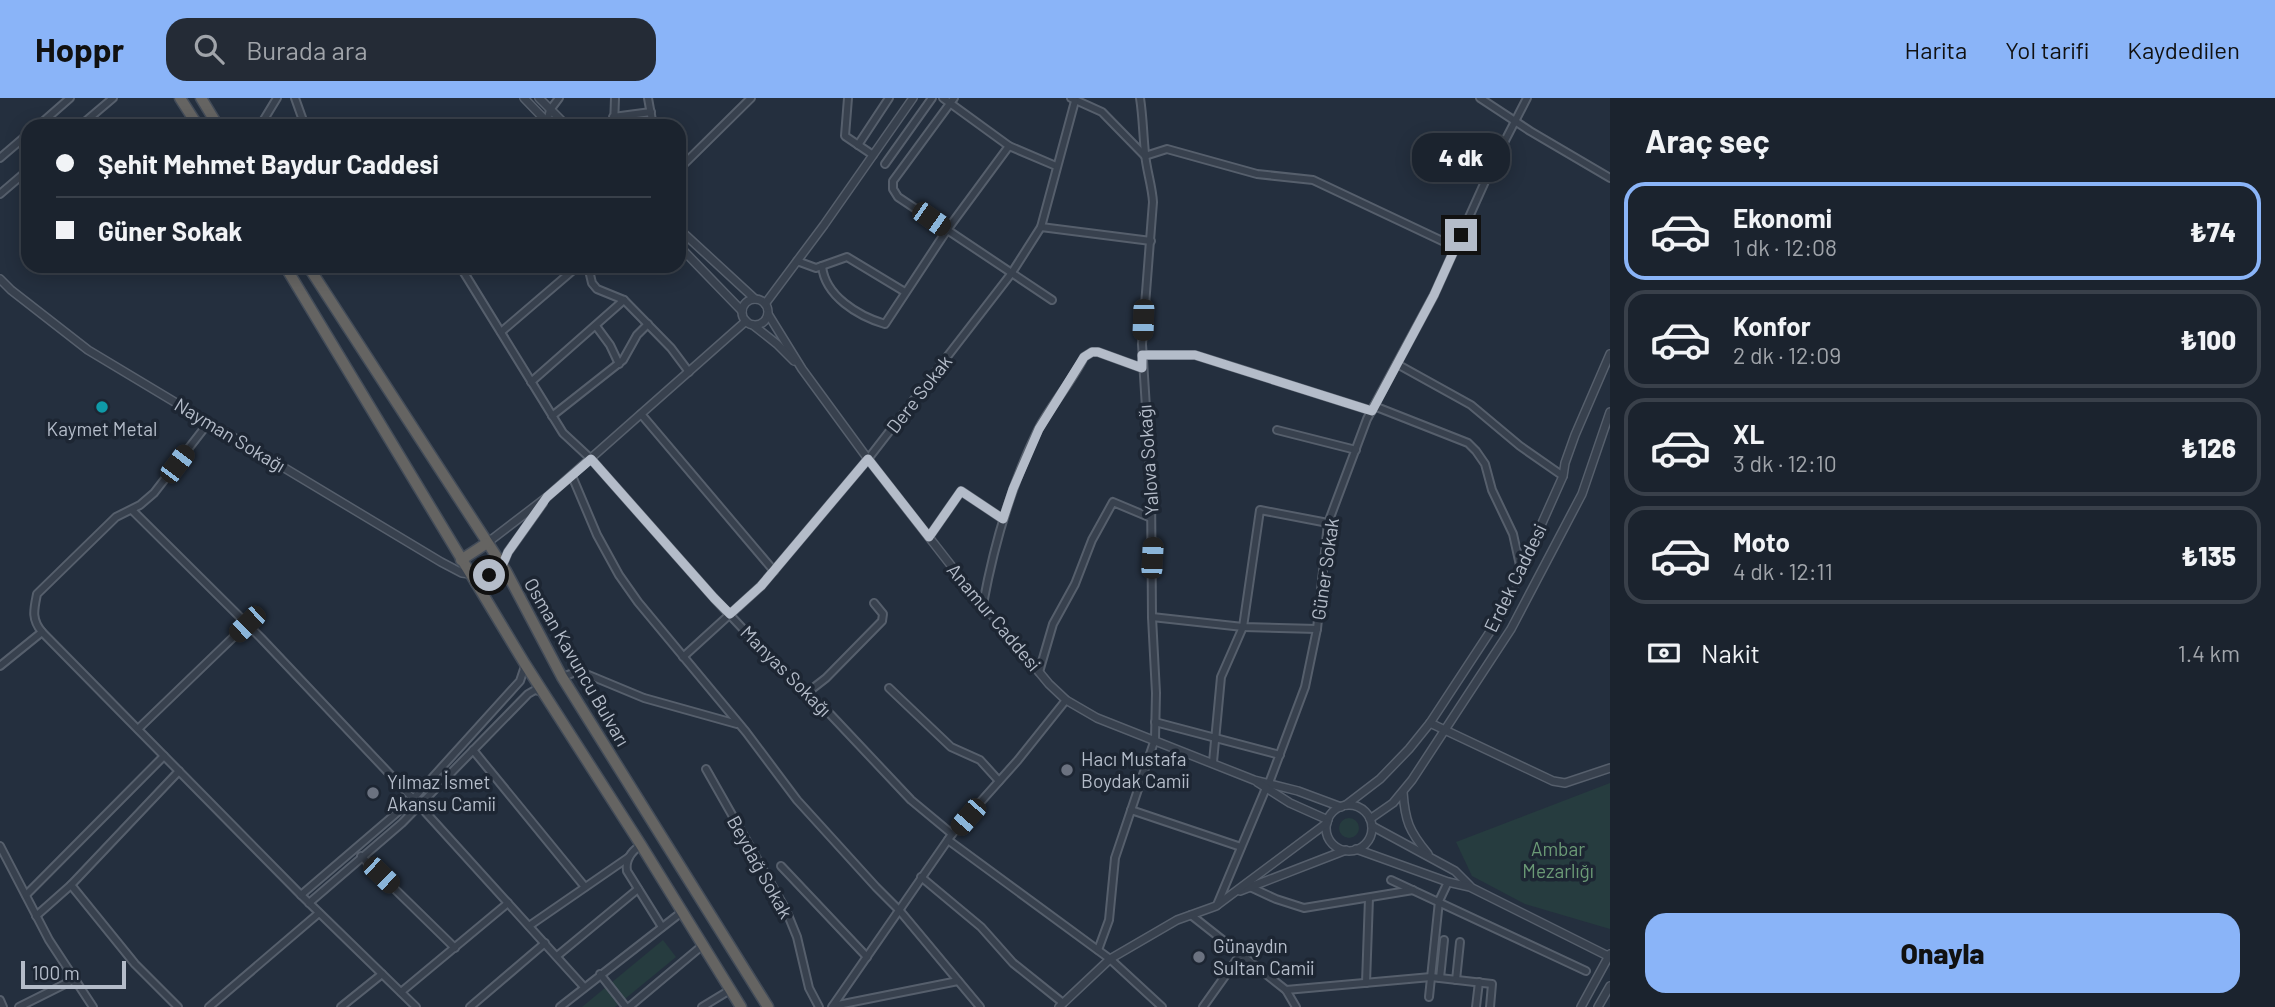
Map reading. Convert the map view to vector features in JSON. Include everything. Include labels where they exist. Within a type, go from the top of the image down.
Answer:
[{"type":"highway","points":[[180,98],[194,119]]},
{"type":"highway","points":[[201,98],[214,119]]},
{"type":"highway","name":"Osman Kavuncu Bulvarı","points":[[289,273],[461,560],[683,911],[740,1007]]},
{"type":"highway","name":"Osman Kavuncu Bulvarı","points":[[313,273],[502,566],[562,677],[768,1007]]},
{"type":"highway","points":[[461,560],[487,542]]},
{"type":"highway","points":[[473,578],[502,566]]},
{"type":"street","points":[[46,119],[70,98]]},
{"type":"street","points":[[88,119],[113,98]]},
{"type":"street","points":[[264,119],[277,98]]},
{"type":"street","points":[[295,98],[302,119]]},
{"type":"street","points":[[524,98],[542,119]]},
{"type":"street","points":[[539,98],[560,119]]},
{"type":"street","points":[[548,119],[550,110],[559,98]]},
{"type":"street","points":[[615,98],[613,117],[651,112]]},
{"type":"street","points":[[648,98],[652,119]]},
{"type":"street","points":[[686,162],[751,98]]},
{"type":"street","points":[[848,98],[845,136],[873,155]]},
{"type":"street","points":[[858,145],[889,98]]},
{"type":"street","points":[[765,303],[913,98]]},
{"type":"street","points":[[885,164],[932,98]]},
{"type":"street","points":[[943,98],[952,101],[1009,146],[1056,166]]},
{"type":"street","name":"Yalova Sokağı","points":[[1098,950],[1109,920],[1115,858],[1154,739],[1155,722],[1151,488],[1142,368],[1143,310],[1153,202],[1145,156],[1140,98]]},
{"type":"street","points":[[1480,98],[1610,178]]},
{"type":"street","name":"Güner Sokak","points":[[1216,906],[1280,755],[1305,687],[1317,629],[1328,523],[1356,450],[1373,408],[1434,295],[1527,98]]},
{"type":"street","points":[[1073,99],[1102,112],[1145,156],[1167,149],[1257,174],[1313,180],[1455,247]]},
{"type":"street","name":"Dere Sokak","points":[[683,657],[774,571],[868,459],[1011,274],[1041,227],[1073,99]]},
{"type":"street","points":[[952,101],[893,181],[898,197],[1052,300]]},
{"type":"street","points":[[0,158],[21,140]]},
{"type":"street","points":[[822,266],[823,280],[835,296],[872,320],[885,324],[947,230],[1009,146]]},
{"type":"street","points":[[0,194],[21,176]]},
{"type":"street","points":[[1041,227],[1151,241]]},
{"type":"street","points":[[686,235],[755,299],[765,303]]},
{"type":"street","points":[[686,253],[743,311],[749,323],[777,344],[802,369]]},
{"type":"street","points":[[797,261],[816,268],[847,257],[905,292]]},
{"type":"street","name":"Manyas Sokağı","points":[[464,273],[563,433],[591,459],[760,647],[808,692],[950,837],[1110,959],[1162,1007]]},
{"type":"street","points":[[500,332],[570,273]]},
{"type":"street","points":[[590,273],[597,289],[624,300],[671,348],[689,372]]},
{"type":"street","name":"Nayman Sokağı","points":[[0,280],[88,350],[441,562],[473,578]]},
{"type":"street","points":[[743,311],[745,304],[755,299]]},
{"type":"street","points":[[531,382],[624,300]]},
{"type":"street","points":[[765,303],[768,314],[802,369]]},
{"type":"street","points":[[487,542],[547,497],[749,323],[762,323],[768,314]]},
{"type":"street","points":[[552,416],[619,363],[637,335],[648,324]]},
{"type":"street","points":[[596,326],[619,363]]},
{"type":"street","points":[[983,604],[1003,519],[1013,489],[1039,429],[1084,357],[1098,352],[1142,368]]},
{"type":"street","name":"Erdek Caddesi","points":[[1344,806],[1380,779],[1409,749],[1430,723],[1501,615],[1563,476],[1564,463],[1610,354]]},
{"type":"street","points":[[1142,355],[1195,355],[1373,408],[1468,443],[1483,460],[1492,490],[1513,534],[1522,572]]},
{"type":"street","points":[[1397,364],[1471,405],[1520,446],[1563,476]]},
{"type":"street","name":"Anamur Caddesi","points":[[802,369],[929,537],[1066,700],[1097,718],[1267,785],[1303,810],[1327,822]]},
{"type":"street","name":"Erdek Caddesi","points":[[1371,822],[1403,792],[1511,629],[1582,494],[1610,412]]},
{"type":"street","points":[[641,414],[774,571]]},
{"type":"street","points":[[209,422],[154,493],[132,510],[116,517],[37,594],[34,617],[42,632],[415,1007]]},
{"type":"street","points":[[1277,430],[1356,450]]},
{"type":"street","points":[[572,476],[588,516],[613,565],[638,603],[797,800],[900,911],[980,1007]]},
{"type":"street","points":[[929,537],[961,491],[1003,519]]},
{"type":"street","points":[[502,566],[508,552],[547,497]]},
{"type":"street","points":[[1040,672],[1053,624],[1075,584],[1091,540],[1113,502],[1151,518]]},
{"type":"street","points":[[132,510],[247,624],[419,805],[584,986]]},
{"type":"street","points":[[1213,762],[1221,677],[1243,627],[1260,510],[1328,523]]},
{"type":"street","points":[[808,692],[826,678],[882,621],[883,614],[874,603]]},
{"type":"street","points":[[1152,617],[1243,627],[1317,629]]},
{"type":"street","points":[[138,729],[247,624]]},
{"type":"street","points":[[0,666],[42,632]]},
{"type":"street","points":[[301,895],[413,799],[520,681],[525,664]]},
{"type":"street","points":[[562,677],[579,671],[645,698],[739,725]]},
{"type":"street","points":[[889,688],[951,747],[976,757],[999,781]]},
{"type":"street","points":[[309,903],[419,805],[528,694],[535,691],[544,692]]},
{"type":"street","points":[[832,1007],[950,837],[1066,700]]},
{"type":"street","points":[[1155,722],[1280,755]]},
{"type":"street","points":[[1430,723],[1553,781],[1565,783],[1610,768]]},
{"type":"street","points":[[473,750],[585,887]]},
{"type":"street","points":[[26,895],[164,756]]},
{"type":"street","name":"Beydağ Sokak","points":[[706,769],[786,911],[797,937],[808,988],[820,1007]]},
{"type":"street","points":[[36,916],[71,885],[179,771]]},
{"type":"street","points":[[1267,785],[1362,809],[1371,822],[1455,871],[1471,887]]},
{"type":"street","points":[[1403,792],[1406,822],[1433,859]]},
{"type":"street","points":[[920,877],[981,927],[1013,962],[1061,1005],[1110,959],[1177,920],[1216,906],[1327,822],[1333,812],[1344,806]]},
{"type":"street","points":[[1131,810],[1241,847]]},
{"type":"street","points":[[1327,822],[1330,840],[1337,847],[1346,850]]},
{"type":"street","points":[[1356,849],[1368,840],[1371,822]]},
{"type":"street","points":[[529,926],[641,845]]},
{"type":"street","points":[[0,846],[36,916],[93,1007]]},
{"type":"street","points":[[356,848],[454,948]]},
{"type":"street","points":[[1233,893],[1346,850],[1356,849],[1448,882],[1471,887],[1609,954],[1581,1007]]},
{"type":"street","points":[[629,856],[627,872],[662,927]]},
{"type":"street","points":[[781,866],[867,957]]},
{"type":"street","points":[[1391,880],[1586,971]]},
{"type":"street","points":[[1429,997],[1439,901],[1448,882]]},
{"type":"street","points":[[71,885],[135,964],[178,1007]]},
{"type":"street","points":[[1250,887],[1304,908],[1415,890]]},
{"type":"street","points":[[557,956],[638,889]]},
{"type":"street","points":[[1367,983],[1369,898]]},
{"type":"street","points":[[401,992],[508,903]]},
{"type":"street","points":[[560,1007],[683,911]]},
{"type":"street","points":[[209,1007],[319,913]]},
{"type":"street","points":[[1191,915],[1286,990],[1296,1007]]},
{"type":"street","points":[[1440,978],[1444,940]]},
{"type":"street","points":[[1456,980],[1460,942]]},
{"type":"street","points":[[470,1007],[545,943]]},
{"type":"street","points":[[600,974],[628,1007],[703,945]]},
{"type":"street","points":[[1203,1007],[1240,955]]},
{"type":"street","points":[[341,1007],[383,974]]},
{"type":"street","points":[[1286,990],[1431,977],[1492,984],[1490,1007]]},
{"type":"street","points":[[19,1007],[74,980]]},
{"type":"street","points":[[74,980],[86,1007]]},
{"type":"street","points":[[832,1007],[958,981]]},
{"type":"street","points":[[1476,1007],[1479,982]]},
{"type":"street","points":[[1598,1007],[1610,986]]},
{"type":"street","points":[[702,1007],[730,990]]},
{"type":"street","points":[[0,1000],[3,1007]]},
{"type":"green space","name":"Ambar Mezarlığı","points":[[1610,783],[1610,929],[1525,904],[1472,876],[1456,842]]},
{"type":"green space","points":[[1349,818],[1356,821],[1359,828],[1356,835],[1349,838],[1342,835],[1339,828],[1342,821]]},
{"type":"green space","points":[[663,940],[676,957],[615,1007],[582,1007]]},
{"type":"place","name":"Kaymet Metal","points":[[102,407]]},
{"type":"place","name":"Hacı Mustafa Boydak Camii","points":[[1067,770]]},
{"type":"place","name":"Yılmaz İsmet Akansu Camii","points":[[373,793]]},
{"type":"place","name":"Günaydın Sultan Camii","points":[[1199,957]]},
{"type":"route","points":[[489,575],[502,566],[508,552],[547,497],[591,459],[730,614],[761,586],[868,459],[929,537],[961,491],[1003,519],[1039,429],[1084,357],[1092,352],[1142,368],[1142,355],[1195,355],[1372,411],[1434,295],[1461,235]]}]
